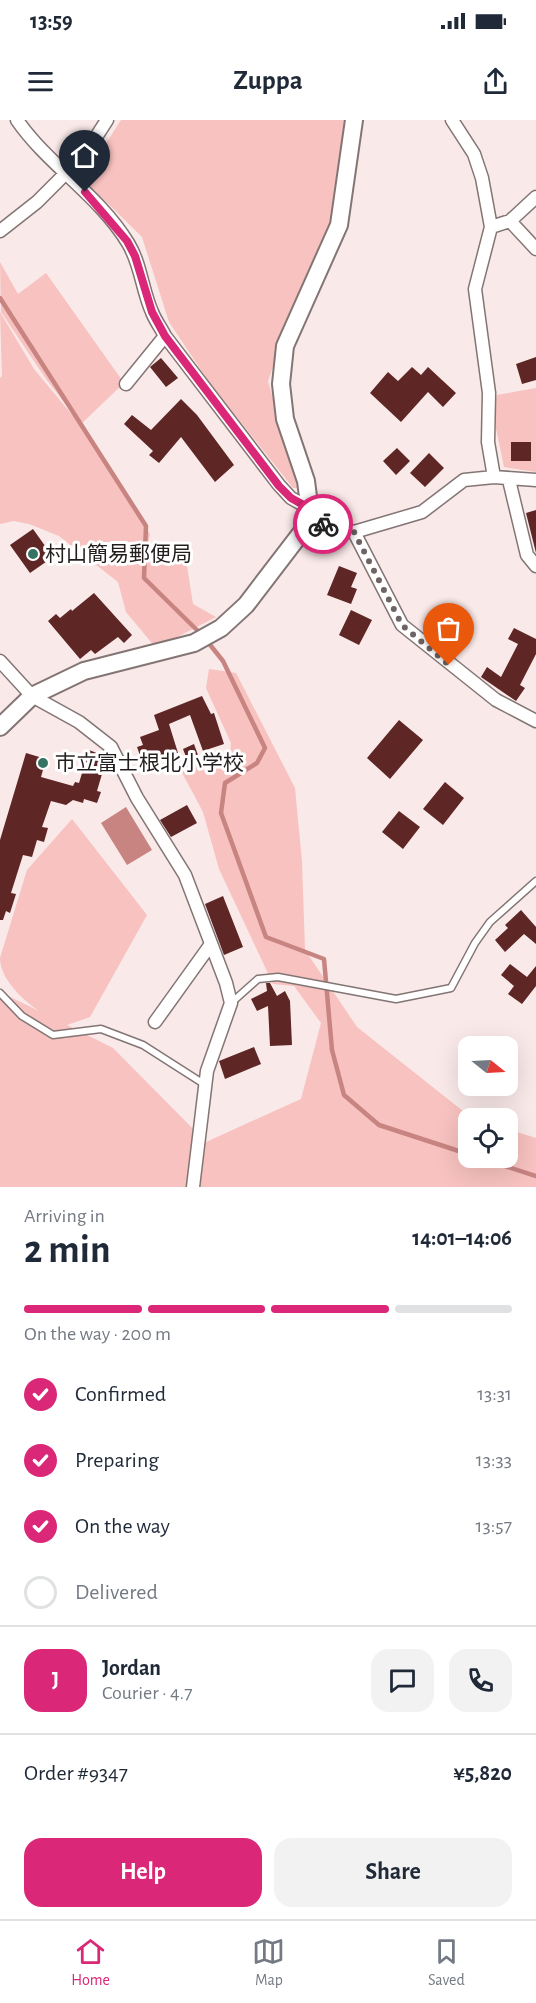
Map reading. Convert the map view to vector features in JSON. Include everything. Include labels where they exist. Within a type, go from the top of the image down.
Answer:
[{"type":"street","points":[[17,120],[33,144],[69,174],[127,241],[135,256],[152,312],[165,336],[279,486],[310,514],[354,532],[422,512],[464,480],[494,477],[509,480],[536,480]]},
{"type":"street","points":[[0,231],[69,174],[107,120]]},
{"type":"street","points":[[0,727],[32,696],[84,670],[194,643],[221,628],[246,605],[310,514],[306,481],[285,418],[280,384],[285,346],[339,225],[354,120]]},
{"type":"street","points":[[452,120],[474,154],[482,178],[491,227],[475,290],[489,393],[488,442],[494,477]]},
{"type":"street","points":[[491,227],[510,221],[536,197]]},
{"type":"street","points":[[510,221],[536,249]]},
{"type":"street","points":[[126,384],[165,336]]},
{"type":"street","points":[[509,480],[527,555],[536,566]]},
{"type":"street","points":[[354,532],[402,625],[424,645],[496,700],[536,721]]},
{"type":"street","points":[[0,661],[32,696],[79,722],[111,747],[137,798],[185,875],[226,983],[231,1003],[207,1071],[193,1187]]},
{"type":"street","points":[[155,1022],[211,944]]},
{"type":"lane","points":[[231,1003],[258,979],[278,977],[396,999],[452,988],[475,943],[490,922],[536,881]]},
{"type":"lane","points":[[0,993],[22,1016],[53,1035],[100,1029],[142,1045],[205,1084]]},
{"type":"shaded area","points":[[121,120],[346,120],[331,227],[291,317],[268,381],[298,488],[293,488],[209,382],[169,322],[142,237],[83,179]]},
{"type":"shaded area","points":[[0,262],[18,294],[46,273],[124,383],[81,424],[46,379],[1,312]]},
{"type":"shaded area","points":[[0,312],[34,369],[83,428],[150,534],[148,543],[184,547],[193,604],[216,617],[156,648],[126,612],[118,582],[59,536],[29,524],[14,521],[0,524],[0,378],[2,376]]},
{"type":"shaded area","points":[[536,388],[536,472],[504,467],[493,414],[497,395]]},
{"type":"shaded area","points":[[209,669],[236,673],[295,788],[302,862],[305,950],[357,1027],[459,1108],[458,1168],[518,1168],[518,1132],[536,1138],[536,1187],[0,1187],[0,992],[39,1011],[26,1001],[8,981],[0,958],[27,870],[72,819],[147,915],[90,1017],[67,1025],[113,1048],[206,1142],[301,1099],[321,1023],[294,986],[273,984],[219,869],[203,812],[179,767],[230,755],[231,743],[206,688]]},
{"type":"shaded area","points":[[126,807],[152,850],[127,865],[101,823]]},
{"type":"building","points":[[536,357],[536,380],[522,384],[516,364]]},
{"type":"building","points":[[161,358],[178,378],[166,387],[150,367]]},
{"type":"building","points":[[412,367],[421,375],[428,367],[456,393],[443,407],[428,392],[401,422],[370,393],[388,372],[398,381]]},
{"type":"building","points":[[181,399],[197,415],[234,465],[215,482],[181,437],[159,463],[149,455],[153,451],[124,424],[132,415],[151,430]]},
{"type":"building","points":[[511,442],[531,442],[531,461],[511,461]]},
{"type":"building","points":[[397,448],[410,461],[396,475],[383,461]]},
{"type":"building","points":[[429,453],[444,468],[425,487],[410,473]]},
{"type":"building","points":[[536,510],[536,553],[526,513]]},
{"type":"building","points":[[33,529],[53,557],[30,573],[10,545]]},
{"type":"building","points":[[339,566],[357,573],[351,587],[357,589],[351,604],[327,595]]},
{"type":"building","points":[[94,593],[132,635],[124,643],[118,637],[95,654],[91,650],[80,659],[48,621],[56,614],[60,618],[71,609],[72,611]]},
{"type":"building","points":[[351,610],[372,620],[359,645],[339,635]]},
{"type":"building","points":[[514,628],[536,639],[536,654],[520,685],[525,688],[516,701],[481,677],[487,667],[501,677],[518,644],[508,639]]},
{"type":"building","points":[[202,696],[211,714],[214,713],[224,744],[203,751],[190,715],[169,724],[178,753],[156,760],[154,754],[141,758],[137,747],[143,745],[140,737],[159,730],[154,715]]},
{"type":"building","points":[[399,720],[423,740],[390,779],[367,758]]},
{"type":"building","points":[[194,744],[199,758],[188,762],[183,749]]},
{"type":"building","points":[[89,750],[107,757],[97,791],[101,792],[97,803],[84,799],[83,803],[73,800],[66,805],[51,801],[42,827],[48,828],[44,842],[37,840],[32,857],[23,855],[11,893],[16,894],[10,913],[6,911],[3,920],[0,920],[0,840],[26,753],[46,759],[41,777],[73,786],[75,782],[79,783]]},
{"type":"building","points":[[445,782],[464,798],[443,825],[423,809]]},
{"type":"building","points":[[187,805],[197,823],[171,837],[160,820]]},
{"type":"building","points":[[399,811],[420,827],[403,849],[382,832]]},
{"type":"building","points":[[223,896],[243,947],[224,955],[205,904]]},
{"type":"building","points":[[521,910],[536,927],[536,944],[524,934],[505,952],[495,940],[508,928],[505,925]]},
{"type":"building","points":[[510,964],[527,977],[536,966],[536,986],[522,1004],[508,994],[514,986],[501,975]]},
{"type":"building","points":[[266,983],[270,983],[277,996],[285,991],[290,1001],[292,1045],[270,1046],[268,1006],[257,1011],[251,999],[267,991]]},
{"type":"building","points":[[254,1047],[261,1064],[225,1079],[219,1061]]},
{"type":"waterway","points":[[0,298],[146,526],[144,578],[202,635]]},
{"type":"waterway","points":[[207,641],[223,661],[265,748],[257,763],[225,783],[221,813],[266,937],[324,959],[332,1050],[344,1095],[379,1125],[458,1151]]},
{"type":"waterway","points":[[511,1168],[536,1176]]},
{"type":"way so far","points":[[323,524],[354,532],[402,625],[449,665]]},
{"type":"place","name":"村山簡易郵便局","points":[[33,554]]},
{"type":"place","name":"市立富士根北小学校","points":[[43,763]]},
{"type":"route","points":[[85,192],[127,241],[135,256],[152,312],[165,336],[279,486],[291,498],[309,508],[310,520],[323,524]]}]
